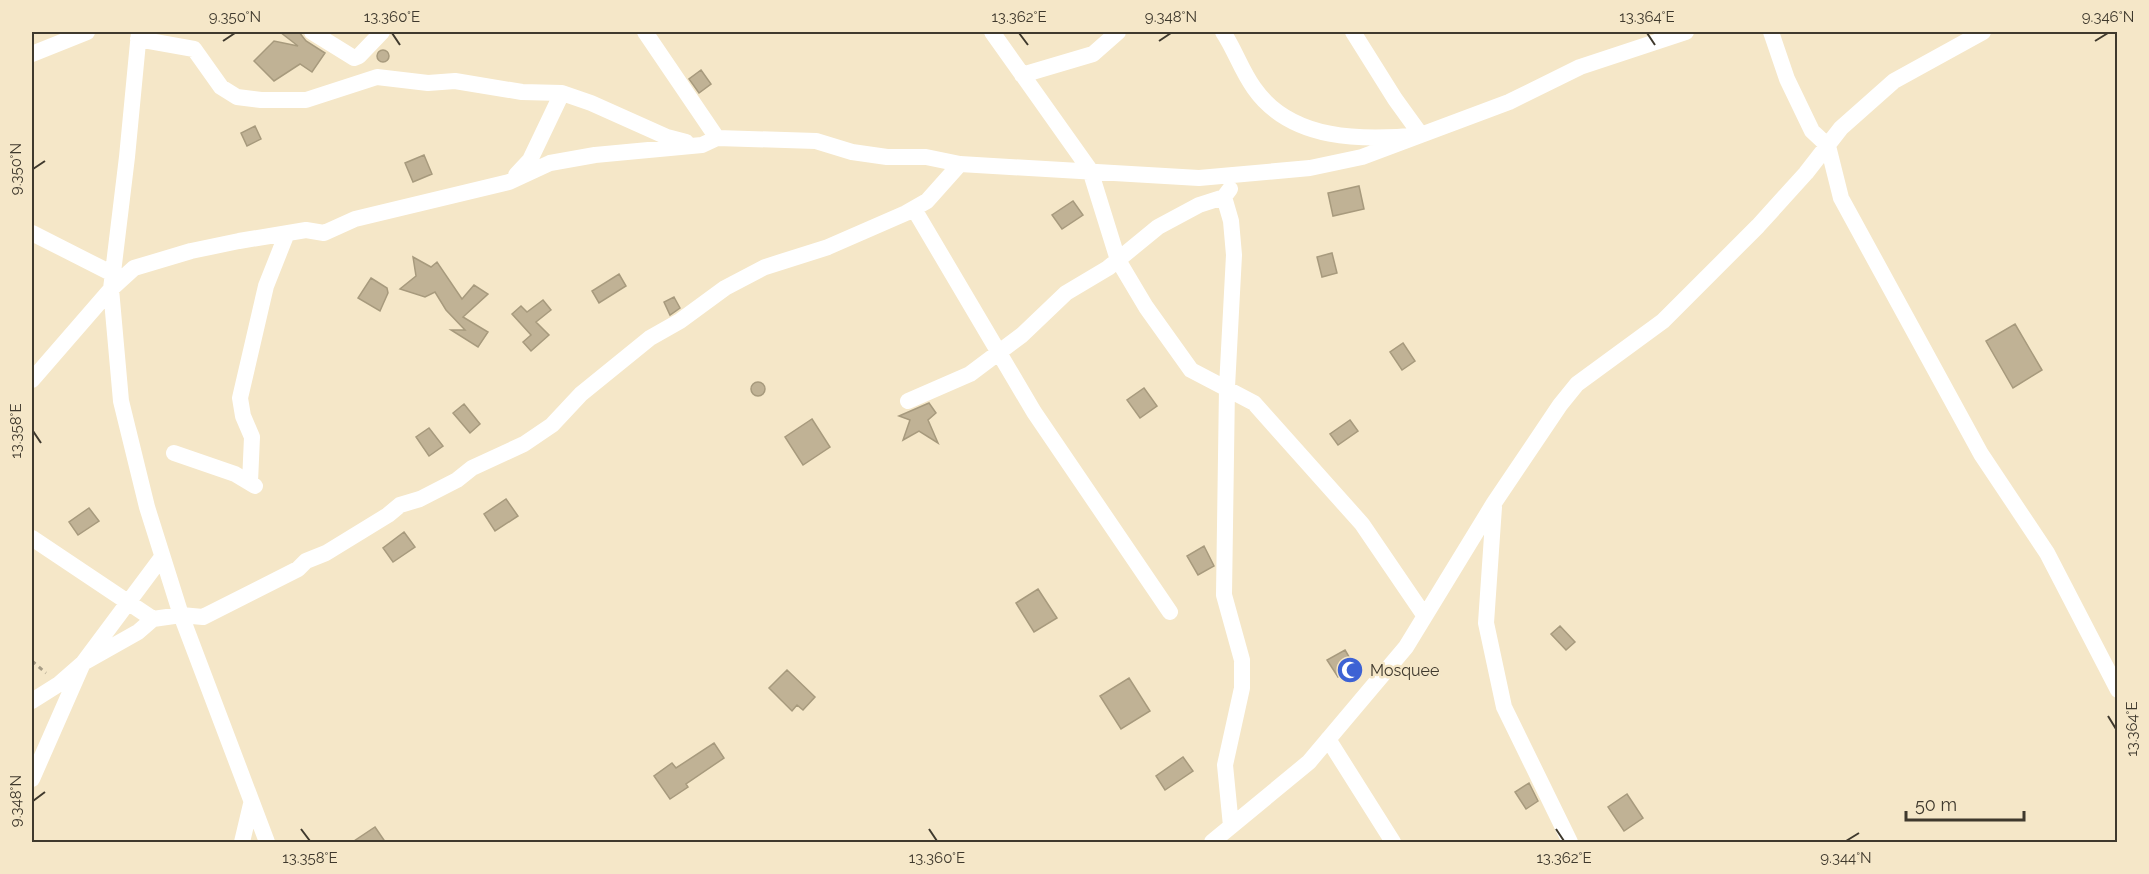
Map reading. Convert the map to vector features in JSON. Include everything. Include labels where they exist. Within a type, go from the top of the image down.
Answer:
[{"type":"street","points":[[32,54],[87,32]]},
{"type":"street","points":[[312,32],[354,58],[359,56],[382,32]]},
{"type":"street","points":[[645,32],[709,142]]},
{"type":"street","points":[[992,32],[1090,170],[1118,260],[1146,307],[1191,370],[1254,403],[1362,524],[1424,615]]},
{"type":"street","points":[[1022,75],[1093,54],[1118,32]]},
{"type":"street","points":[[1223,32],[1254,88],[1271,109],[1295,123],[1353,138],[1386,139],[1421,135]]},
{"type":"street","points":[[1353,32],[1395,99],[1421,135]]},
{"type":"street","points":[[32,380],[112,281],[134,268],[190,250],[306,230],[324,232],[355,219],[509,182],[561,161],[709,142],[816,141],[852,152],[886,157],[926,157],[960,164],[1199,178],[1310,168],[1362,157],[1509,102],[1580,68],[1686,32]]},
{"type":"street","points":[[1771,32],[1787,79],[1812,131],[1828,146],[1841,198],[1981,454],[2047,553],[2118,690]]},
{"type":"street","points":[[1212,843],[1309,762],[1406,647],[1494,503],[1560,405],[1577,384],[1663,321],[1758,226],[1841,129],[1894,81],[1983,32]]},
{"type":"street","points":[[267,843],[181,615],[147,507],[121,400],[112,281],[128,157],[139,35],[194,49],[221,87],[237,97],[261,100],[306,100],[377,77],[428,82],[455,81],[522,92],[562,93],[591,103],[667,137],[709,142]]},
{"type":"street","points":[[509,182],[530,160],[562,93]]},
{"type":"street","points":[[32,701],[59,684],[83,663],[138,632],[153,619],[181,615],[203,617],[250,596],[400,506],[420,499],[457,480],[472,468],[524,444],[552,425],[581,394],[650,338],[680,321],[725,288],[765,267],[828,247],[914,209],[927,201],[960,164]]},
{"type":"street","points":[[908,401],[970,374],[1022,335],[1066,293],[1118,260],[1158,227],[1199,205],[1224,197],[1240,173]]},
{"type":"street","points":[[1224,197],[1231,221],[1234,255],[1227,387],[1224,595],[1242,660],[1242,688],[1225,765],[1231,826]]},
{"type":"street","points":[[914,209],[1034,412],[1170,612]]},
{"type":"street","points":[[32,233],[112,281]]},
{"type":"street","points":[[174,453],[253,484],[252,437],[243,416],[240,398],[266,286],[287,233]]},
{"type":"street","points":[[1494,503],[1486,623],[1504,707],[1570,843]]},
{"type":"street","points":[[32,538],[153,619]]},
{"type":"street","points":[[32,779],[83,663],[162,557]]},
{"type":"street","points":[[1328,739],[1393,843]]},
{"type":"street","points":[[242,843],[251,804]]},
{"type":"building","points":[[280,32],[299,32],[306,41],[325,53],[312,72],[300,64],[274,81],[254,61],[274,41],[298,46]]},
{"type":"building","points":[[385,50],[389,56],[385,62],[381,62],[377,54]]},
{"type":"building","points":[[701,70],[711,84],[699,93],[689,79]]},
{"type":"building","points":[[255,126],[261,139],[247,146],[241,133]]},
{"type":"building","points":[[424,155],[432,174],[413,182],[405,163]]},
{"type":"building","points":[[1359,186],[1364,209],[1333,216],[1328,193]]},
{"type":"building","points":[[1073,201],[1083,215],[1062,229],[1052,215]]},
{"type":"building","points":[[1332,253],[1337,273],[1322,277],[1317,257]]},
{"type":"building","points":[[413,257],[431,267],[437,262],[462,299],[474,285],[488,294],[463,317],[488,332],[478,347],[451,330],[465,330],[446,310],[435,292],[425,297],[400,289],[416,276]]},
{"type":"building","points":[[619,274],[626,286],[599,303],[592,291]]},
{"type":"building","points":[[371,278],[387,288],[388,293],[380,311],[358,298]]},
{"type":"building","points":[[674,297],[680,308],[670,315],[664,302]]},
{"type":"building","points":[[543,300],[551,310],[536,322],[549,335],[531,351],[523,342],[531,335],[512,314],[521,306],[527,312]]},
{"type":"building","points":[[2015,324],[2042,370],[2013,388],[1986,341]]},
{"type":"building","points":[[1403,343],[1415,361],[1402,370],[1390,352]]},
{"type":"building","points":[[755,382],[761,382],[765,389],[761,396],[755,396],[751,392],[751,386]]},
{"type":"building","points":[[1144,388],[1157,406],[1140,418],[1127,400]]},
{"type":"building","points":[[929,403],[936,413],[928,420],[938,443],[919,431],[903,440],[910,420],[899,416]]},
{"type":"building","points":[[464,404],[480,424],[470,433],[453,413]]},
{"type":"building","points":[[812,419],[830,447],[803,465],[785,437]]},
{"type":"building","points":[[1350,420],[1358,431],[1338,445],[1330,434]]},
{"type":"building","points":[[429,428],[443,446],[429,456],[416,437]]},
{"type":"building","points":[[506,499],[518,516],[495,531],[484,514]]},
{"type":"building","points":[[89,508],[99,521],[78,535],[69,522]]},
{"type":"building","points":[[404,532],[415,547],[393,562],[383,548]]},
{"type":"building","points":[[1204,546],[1214,566],[1198,575],[1187,556]]},
{"type":"building","points":[[1038,589],[1057,618],[1034,632],[1016,603]]},
{"type":"building","points":[[1560,626],[1575,642],[1566,650],[1551,634]]},
{"type":"building","points":[[1345,650],[1355,667],[1338,677],[1327,660]]},
{"type":"building","points":[[787,670],[815,697],[803,710],[797,705],[792,711],[769,688]]},
{"type":"building","points":[[1129,678],[1150,711],[1121,729],[1100,696]]},
{"type":"building","points":[[714,743],[724,758],[686,784],[688,787],[670,799],[654,776],[672,763],[676,768]]},
{"type":"building","points":[[1183,757],[1193,771],[1165,790],[1156,776]]},
{"type":"building","points":[[1529,783],[1538,801],[1526,809],[1515,792]]},
{"type":"building","points":[[1627,794],[1643,818],[1624,831],[1608,807]]},
{"type":"building","points":[[375,827],[386,843],[351,843]]},
{"type":"place","name":"Mosquee","points":[[1350,670]]}]
